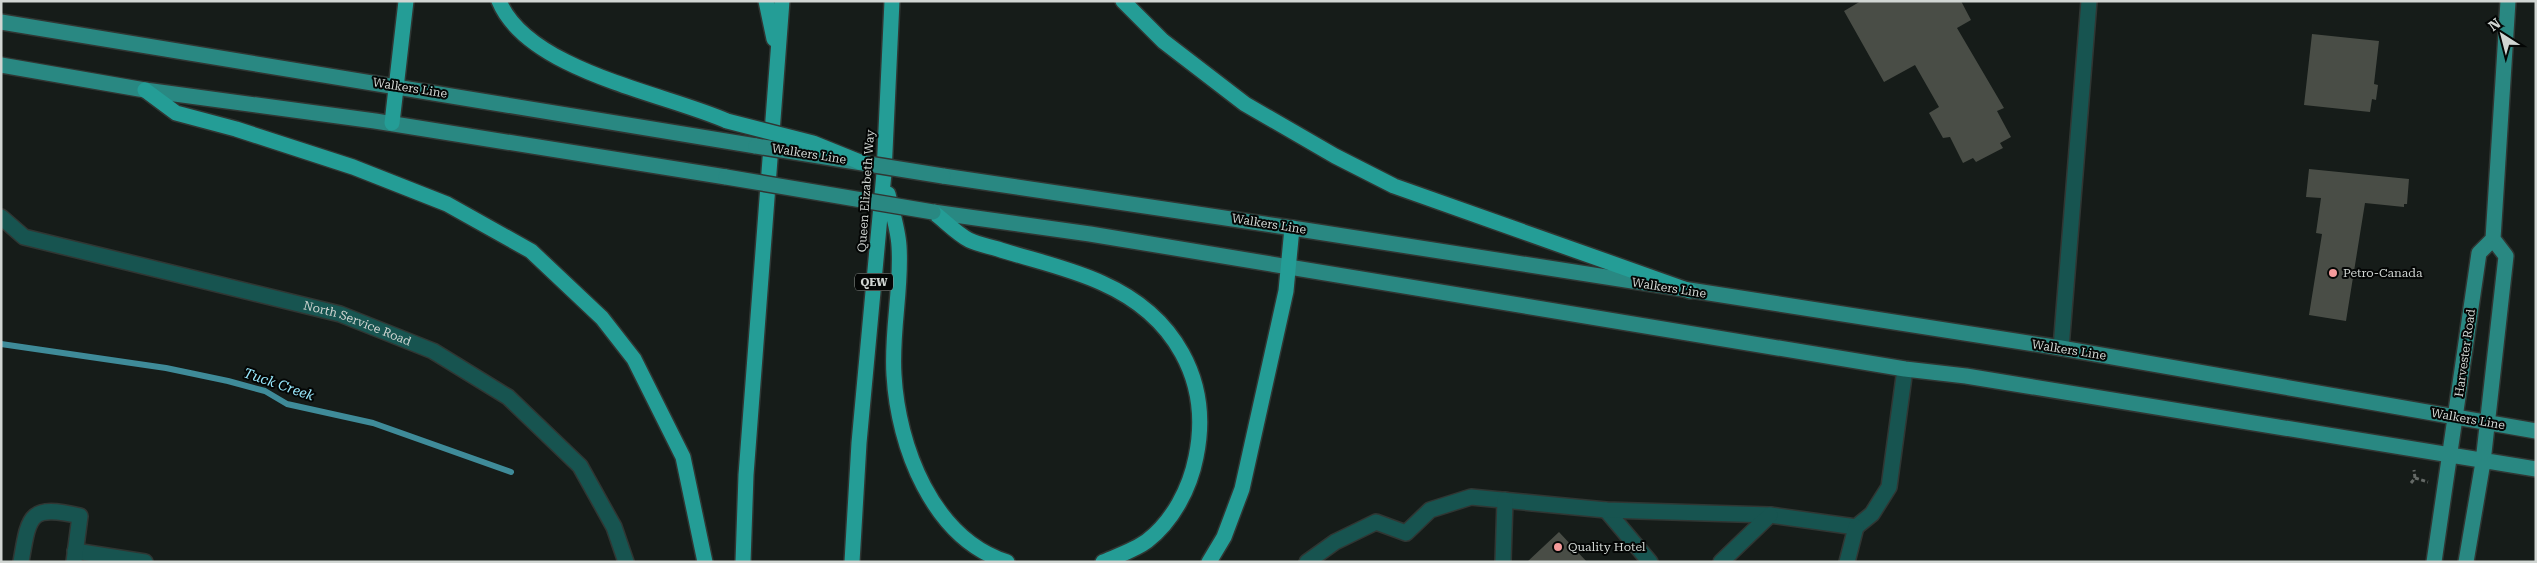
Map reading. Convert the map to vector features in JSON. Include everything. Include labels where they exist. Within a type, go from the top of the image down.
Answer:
[{"type":"highway","points":[[392,124],[406,1]]},
{"type":"highway","points":[[499,1],[524,35],[560,58],[599,78],[709,113],[727,121],[813,143],[860,162]]},
{"type":"highway","points":[[743,562],[746,475],[774,33],[766,1]]},
{"type":"highway","points":[[746,475],[782,1]]},
{"type":"highway","name":"Queen Elizabeth Way","points":[[852,562],[859,443],[884,173],[892,1]]},
{"type":"highway","points":[[1124,1],[1163,41],[1245,104],[1335,156],[1394,186],[1690,291]]},
{"type":"highway","points":[[145,90],[176,113],[236,129],[353,167],[448,204],[531,251],[602,318],[634,359],[683,457],[705,562]]},
{"type":"highway","points":[[884,173],[899,245],[893,373],[897,407],[906,442],[934,503],[955,529],[976,546],[1007,562]]},
{"type":"highway","points":[[933,212],[968,239],[1102,282],[1134,301],[1162,322],[1180,348],[1190,371],[1200,403],[1201,433],[1194,467],[1182,498],[1168,519],[1147,541],[1103,562]]},
{"type":"highway","points":[[1208,562],[1224,537],[1242,489],[1286,291],[1292,228]]},
{"type":"main road","points":[[2466,562],[2489,422],[2506,256],[2493,239],[2508,1]]},
{"type":"main road","name":"Walkers Line","points":[[1,22],[943,176],[1292,228],[2060,348],[2536,431]]},
{"type":"main road","points":[[1,65],[145,90],[392,124],[933,212],[1090,234],[1905,369],[1966,376],[2451,455],[2483,462],[2536,469]]},
{"type":"main road","name":"Harvester Road","points":[[2434,562],[2457,417],[2479,253],[2493,239]]},
{"type":"street","points":[[2060,348],[2089,1]]},
{"type":"street","name":"North Service Road","points":[[1,218],[24,236],[340,314],[433,351],[508,397],[580,466],[614,527],[626,562]]},
{"type":"street","points":[[1847,562],[1856,526],[1872,514],[1889,488],[1905,369]]},
{"type":"street","points":[[1307,562],[1335,542],[1376,522],[1406,533],[1430,510],[1449,502],[1471,497],[1606,510],[1770,514],[1856,526]]},
{"type":"street","points":[[1503,562],[1505,500]]},
{"type":"street","points":[[21,562],[28,524],[39,514],[54,510],[80,516],[74,556],[145,562]]},
{"type":"street","points":[[1606,510],[1650,562]]},
{"type":"street","points":[[1720,562],[1770,514]]},
{"type":"path","points":[[2411,483],[2415,478],[2414,470]]},
{"type":"path","points":[[2415,478],[2428,482]]},
{"type":"building","points":[[1861,1],[1961,1],[1971,20],[1957,28],[2004,108],[1997,111],[2011,137],[2000,143],[2003,148],[1976,162],[1973,158],[1963,163],[1950,137],[1943,138],[1929,113],[1939,107],[1915,65],[1884,82],[1844,11]]},
{"type":"building","points":[[2312,34],[2379,41],[2374,84],[2378,85],[2376,100],[2372,99],[2370,112],[2304,105]]},
{"type":"building","points":[[2309,169],[2409,179],[2407,204],[2404,204],[2404,207],[2365,203],[2346,321],[2309,315],[2322,234],[2316,233],[2321,198],[2306,197]]},
{"type":"building","name":"Quality Hotel","points":[[1559,532],[1587,562],[1527,562]]},
{"type":"waterway","name":"Tuck Creek","points":[[1,344],[166,368],[228,381],[265,391],[287,404],[373,423],[511,472]]},
{"type":"place","name":"Petro-Canada","points":[[2333,273]]},
{"type":"place","name":"Quality Hotel","points":[[1558,547]]}]
